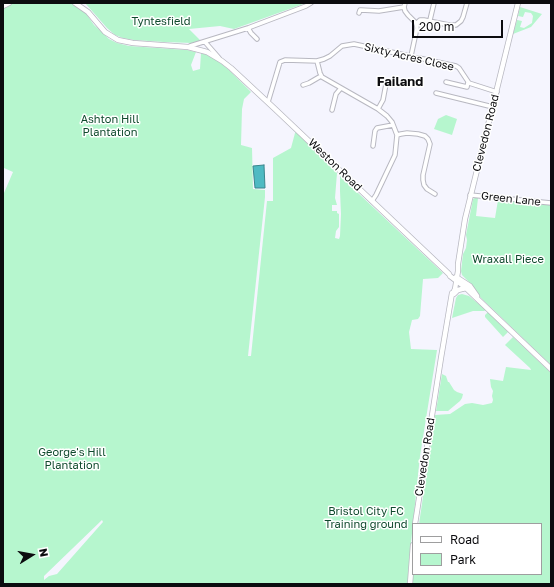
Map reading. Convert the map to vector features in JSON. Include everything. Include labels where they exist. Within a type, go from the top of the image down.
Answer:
[{"type":"main road","points":[[3,6],[9,3]]},
{"type":"main road","name":"Weston Road","points":[[75,3],[88,12],[109,36],[118,40],[133,43],[188,47],[207,52],[219,58],[232,68],[449,274],[455,278]]},
{"type":"main road","name":"Clevedon Road","points":[[415,523],[438,372],[452,295],[455,289],[456,269],[464,222],[518,3]]},
{"type":"main road","points":[[455,278],[551,369]]},
{"type":"main road","points":[[455,278],[470,286],[478,299]]},
{"type":"main road","points":[[452,295],[458,290],[466,288]]},
{"type":"main road","points":[[410,584],[412,558]]},
{"type":"street","points":[[188,47],[248,28],[311,3]]},
{"type":"street","points":[[430,20],[435,4]]},
{"type":"street","points":[[416,24],[421,20],[430,20],[449,25],[456,25],[462,20],[468,4]]},
{"type":"street","points":[[359,13],[360,10],[379,11],[405,5],[408,15],[416,24],[417,30],[411,56]]},
{"type":"street","points":[[248,28],[254,38]]},
{"type":"street","name":"Weston Road","points":[[205,42],[219,58]]},
{"type":"street","name":"Sixty Acres Close","points":[[317,61],[330,56],[344,45],[352,44],[456,66],[468,82]]},
{"type":"street","points":[[268,102],[280,62],[284,60],[317,61],[321,76],[378,109],[387,116],[397,135],[396,149],[392,162],[372,201]]},
{"type":"street","points":[[303,85],[321,76]]},
{"type":"street","points":[[446,82],[467,87],[468,82],[497,92]]},
{"type":"street","points":[[378,109],[383,100],[387,86]]},
{"type":"street","points":[[334,108],[336,94],[341,88]]},
{"type":"street","points":[[436,93],[493,107]]},
{"type":"street","points":[[373,146],[373,138],[377,128],[393,126]]},
{"type":"street","points":[[397,135],[407,133],[418,134],[425,136],[428,139],[430,144],[423,180],[425,186],[432,193]]},
{"type":"street","name":"Green Lane","points":[[470,195],[551,203]]},
{"type":"green space","points":[[14,3],[74,3],[85,12],[94,25],[109,39],[129,46],[196,52],[191,65],[193,71],[200,69],[201,53],[213,57],[229,70],[251,92],[244,99],[242,109],[241,145],[252,148],[253,189],[265,190],[265,197],[248,356],[251,356],[267,201],[273,201],[273,158],[291,148],[296,132],[337,173],[335,198],[337,205],[332,205],[332,211],[337,211],[339,214],[339,227],[336,231],[335,238],[339,239],[340,236],[340,176],[443,273],[438,278],[423,279],[420,316],[418,319],[412,320],[409,332],[411,349],[437,350],[420,456],[412,523],[408,584],[3,584],[3,193],[13,172],[4,168],[3,170],[3,8]],"holes":[[[102,520],[103,522],[57,574],[49,576],[44,580],[44,576]]]},
{"type":"green space","name":"Tyntesfield","points":[[85,3],[306,3],[234,29],[220,26],[189,29],[201,41],[192,43],[123,38],[115,35],[107,28]]},
{"type":"green space","points":[[520,7],[542,14],[531,27],[513,34],[517,20],[522,21],[520,27],[524,28],[532,23],[533,16],[531,13],[525,12],[523,17],[518,16]]},
{"type":"green space","points":[[446,115],[457,119],[452,135],[434,129],[438,119]]},
{"type":"green space","name":"Wraxall Piece","points":[[478,198],[476,216],[495,218],[498,200],[551,205],[551,365],[480,297],[472,285],[462,275],[463,254],[466,248],[467,240],[466,235],[473,199]]},
{"type":"green space","points":[[462,294],[469,296],[486,310],[473,311],[452,318],[456,298],[458,295]]},
{"type":"green space","points":[[488,312],[508,332],[503,337],[485,317]]},
{"type":"green space","points":[[513,337],[551,373],[551,584],[413,584],[413,575],[542,575],[542,523],[419,523],[435,415],[450,414],[465,404],[472,403],[483,405],[492,403],[493,391],[490,379],[503,381],[506,367],[531,370],[505,345]]},
{"type":"green space","points":[[442,374],[446,376],[448,382],[454,390],[463,394],[460,401],[448,411],[436,411]]},
{"type":"water","points":[[264,165],[265,188],[255,188],[253,166]]},
{"type":"district","name":"Failand","points":[[400,82]]},
{"type":"park label","name":"Ashton Hill Plantation","points":[[110,126]]},
{"type":"park label","name":"George's Hill Plantation","points":[[72,459]]},
{"type":"park label","name":"Bristol City FC Training ground","points":[[366,518]]}]
